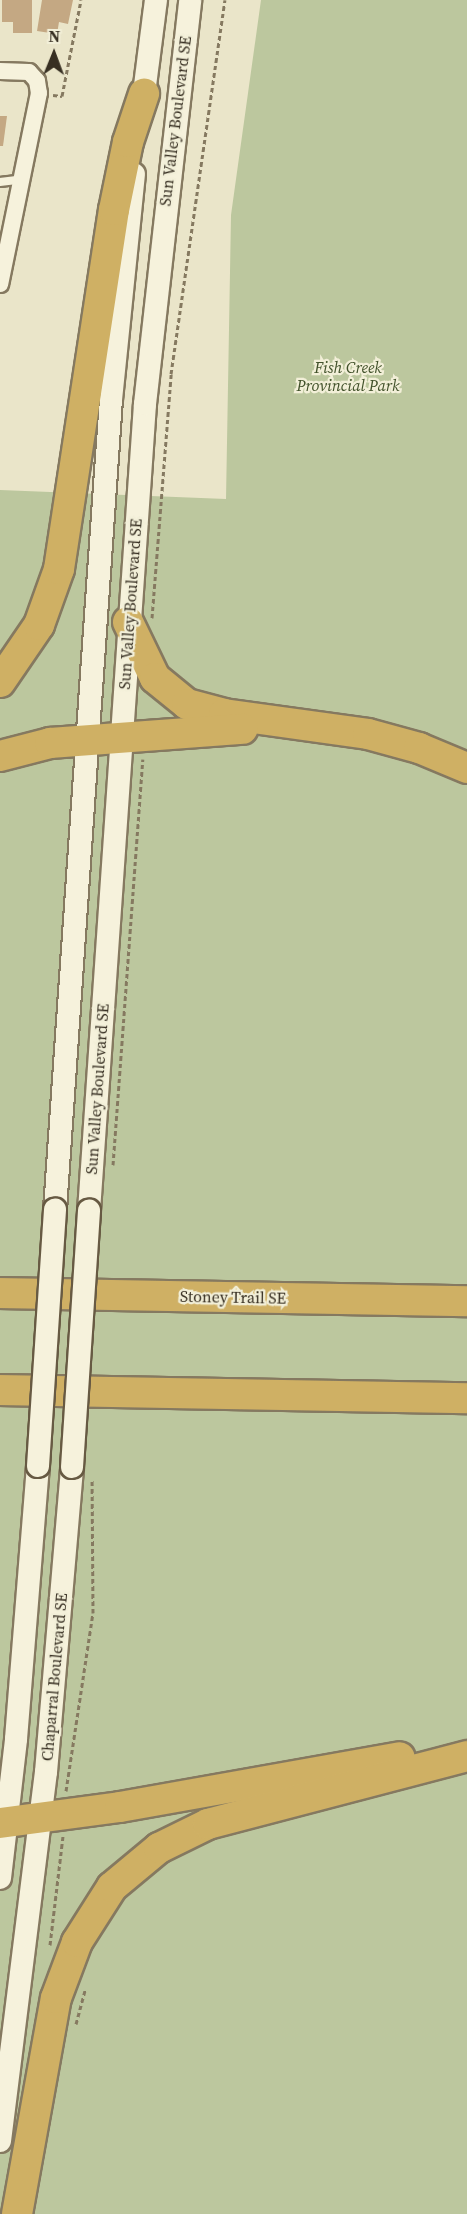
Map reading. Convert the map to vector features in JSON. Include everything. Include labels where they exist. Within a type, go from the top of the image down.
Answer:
[{"type":"highway","points":[[0,682],[36,631],[59,569],[114,210],[128,142],[144,94]]},
{"type":"highway","points":[[140,623],[149,670],[181,701],[211,712],[389,739],[467,768]]},
{"type":"highway","points":[[0,756],[36,746],[88,740],[132,744],[304,725]]},
{"type":"highway","name":"Stoney Trail SE","points":[[0,1293],[467,1301]]},
{"type":"highway","points":[[0,1390],[467,1398]]},
{"type":"highway","points":[[3,1822],[52,1823],[320,1773],[467,1740]]},
{"type":"highway","points":[[17,2214],[56,1998],[77,1942],[112,1887],[159,1848],[208,1824],[467,1756]]},
{"type":"main road","name":"Sun Valley Boulevard SE","points":[[56,1210],[111,400],[156,0]]},
{"type":"main road","name":"Sun Valley Boulevard SE","points":[[89,1210],[132,744],[140,623],[153,311],[190,0]]},
{"type":"main road","name":"Chaparral Boulevard SE","points":[[0,1878],[3,1822],[38,1466],[56,1210]]},
{"type":"main road","name":"Chaparral Boulevard SE","points":[[0,2141],[52,1823],[82,1471],[89,1210]]},
{"type":"street","points":[[0,71],[28,72],[37,81],[39,93],[0,284]]},
{"type":"lane","points":[[0,182],[23,179]]},
{"type":"path","points":[[39,93],[62,96],[81,0]]},
{"type":"path","points":[[140,623],[171,374],[225,0]]},
{"type":"path","points":[[112,1169],[132,744]]},
{"type":"path","points":[[64,1794],[93,1613],[82,1471]]},
{"type":"path","points":[[50,1950],[52,1823]]},
{"type":"green space","name":"Fish Creek Provincial Park","points":[[261,0],[467,0],[467,2214],[0,2214],[0,490],[226,499],[231,215]]},
{"type":"building","points":[[2,0],[32,0],[32,33],[13,33],[13,22],[2,22]]},
{"type":"building","points":[[42,0],[73,0],[68,24],[59,22],[57,34],[37,31]]},
{"type":"building","points":[[0,116],[7,116],[3,146],[0,146]]}]
